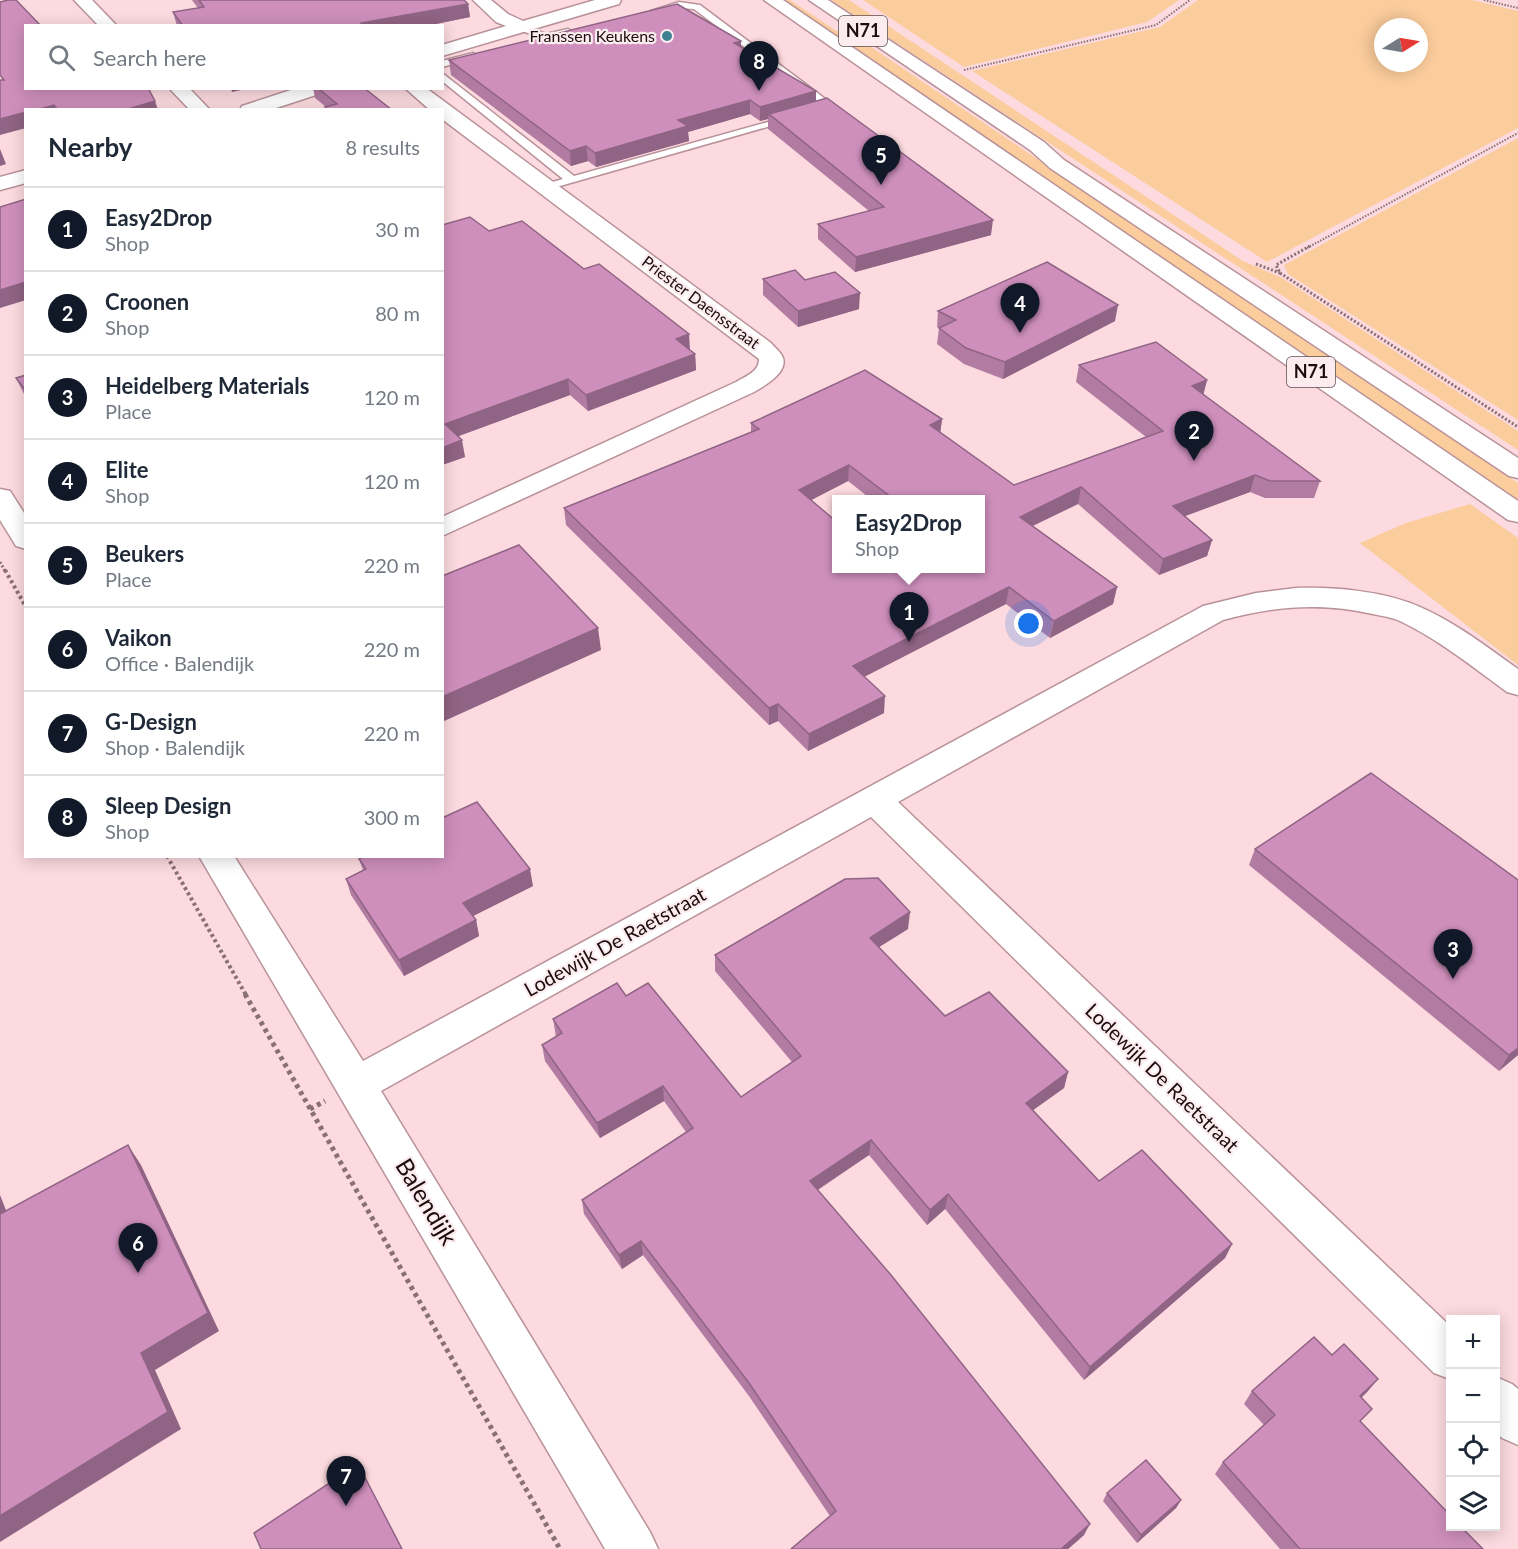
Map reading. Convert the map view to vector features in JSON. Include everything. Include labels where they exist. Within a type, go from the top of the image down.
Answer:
[{"type":"main road","points":[[82,0],[107,24]]},
{"type":"main road","points":[[481,0],[521,35]]},
{"type":"main road","points":[[444,51],[521,35],[613,0]]},
{"type":"main road","name":"N71","points":[[772,0],[1518,514]]},
{"type":"main road","name":"N71","points":[[817,0],[1037,146],[1067,171],[1518,470]]},
{"type":"main road","points":[[180,90],[199,108]]},
{"type":"main road","points":[[255,108],[312,90]]},
{"type":"main road","name":"Priester Daensstraat","points":[[417,90],[439,108]]},
{"type":"main road","name":"Priester Daensstraat","points":[[444,111],[762,348],[771,358],[771,366],[763,376],[745,387],[444,527]]},
{"type":"main road","points":[[0,184],[24,177]]},
{"type":"main road","points":[[0,496],[24,537]]},
{"type":"main road","name":"Lodewijk De Raetstraat","points":[[356,1085],[1213,614],[1256,601],[1300,595],[1363,602],[1408,613],[1460,643],[1518,684]]},
{"type":"main road","name":"Lodewijk De Raetstraat","points":[[874,799],[1446,1353]]},
{"type":"main road","name":"Balendijk","points":[[217,858],[356,1085],[633,1549]]},
{"type":"main road","points":[[1500,1405],[1518,1422]]},
{"type":"lane","points":[[646,13],[679,5],[697,7],[831,108],[809,114]]},
{"type":"lane","points":[[521,35],[545,37],[578,29]]},
{"type":"lane","points":[[521,35],[545,37]]},
{"type":"lane","points":[[444,63],[488,52]]},
{"type":"lane","points":[[444,78],[572,180]]},
{"type":"lane","points":[[546,187],[798,117]]},
{"type":"path","points":[[961,70],[1156,25],[1191,0]]},
{"type":"path","points":[[1484,0],[1518,8]]},
{"type":"path","points":[[1518,133],[1276,265],[1280,273],[1518,427]]},
{"type":"path","points":[[0,562],[24,604]]},
{"type":"path","points":[[168,858],[560,1549]]},
{"type":"shaded area","points":[[783,0],[790,0],[835,30],[868,45],[1518,483],[1518,503]]},
{"type":"shaded area","points":[[831,0],[849,0],[1243,261],[1282,278],[1518,431],[1518,450]]},
{"type":"shaded area","points":[[863,0],[1179,0],[1147,22],[964,67]]},
{"type":"shaded area","points":[[1198,0],[1472,0],[1518,11],[1518,128],[1267,262],[972,71],[1160,27]]},
{"type":"shaded area","points":[[1518,138],[1518,420],[1288,274],[1284,265]]},
{"type":"shaded area","points":[[1470,504],[1518,538],[1518,665],[1360,543],[1406,523]]},
{"type":"building","points":[[16,0],[39,24],[24,24],[24,90],[149,90],[155,101],[132,108],[56,108],[54,105],[44,108],[24,108],[24,113],[0,119],[0,80],[4,80],[0,75],[0,2]]},
{"type":"building","points":[[199,0],[464,0],[468,4],[362,24],[182,24],[173,12],[204,7]]},
{"type":"building","points":[[677,4],[741,41],[734,43],[816,91],[760,107],[750,100],[678,120],[688,126],[595,153],[586,146],[570,151],[449,60]]},
{"type":"building","points":[[320,90],[367,90],[389,108],[325,107],[337,104]]},
{"type":"building","points":[[827,98],[993,220],[856,257],[818,224],[884,207],[769,114]]},
{"type":"building","points":[[24,200],[24,283],[0,290],[0,207]]},
{"type":"building","points":[[470,217],[489,231],[522,221],[584,269],[599,264],[689,334],[676,339],[695,354],[586,395],[568,379],[445,424],[462,440],[444,447],[444,224]]},
{"type":"building","points":[[1047,262],[1118,305],[1005,362],[966,348],[939,328],[956,320],[938,311]]},
{"type":"building","points":[[795,270],[805,280],[835,272],[860,293],[798,311],[763,279]]},
{"type":"building","points":[[1156,342],[1207,380],[1192,386],[1320,481],[1270,481],[1255,475],[1173,506],[1212,540],[1163,559],[1081,487],[1020,517],[1117,587],[1054,621],[1009,587],[853,666],[885,696],[809,734],[778,704],[769,708],[564,508],[759,429],[751,423],[865,370],[942,419],[930,425],[1014,485],[1163,431],[1079,365]]},
{"type":"building","points":[[24,376],[24,388],[16,378]]},
{"type":"building","points":[[519,545],[598,628],[444,696],[444,575]]},
{"type":"building","points":[[1371,773],[1518,880],[1518,1048],[1509,1055],[1255,849]]},
{"type":"building","points":[[477,802],[530,869],[463,903],[476,920],[399,960],[346,879],[366,869],[359,859],[361,858],[444,858],[444,817]]},
{"type":"building","points":[[878,878],[910,912],[870,938],[945,1016],[989,992],[1068,1072],[1026,1103],[1099,1181],[1142,1150],[1232,1244],[1090,1367],[948,1194],[930,1210],[871,1140],[810,1181],[891,1275],[1090,1524],[1061,1549],[791,1549],[836,1511],[749,1383],[641,1241],[619,1255],[582,1200],[693,1128],[663,1086],[597,1123],[542,1045],[562,1033],[553,1019],[617,983],[626,996],[648,983],[741,1097],[801,1056],[715,955],[845,879]]},
{"type":"building","points":[[128,1145],[208,1313],[141,1353],[168,1412],[0,1516],[0,1214]]},
{"type":"building","points":[[1314,1337],[1332,1355],[1344,1344],[1378,1379],[1360,1396],[1372,1409],[1360,1421],[1446,1511],[1446,1531],[1465,1531],[1483,1549],[1300,1549],[1223,1462],[1275,1415],[1252,1391]]},
{"type":"building","points":[[1146,1460],[1181,1500],[1141,1535],[1107,1493]]},
{"type":"building","points":[[358,1464],[402,1549],[261,1549],[254,1533]]},
{"type":"place","name":"Franssen Keukens","points":[[667,36]]},
{"type":"place","name":"Sleep Design","points":[[759,91]]},
{"type":"place","name":"Beukers","points":[[881,185]]},
{"type":"place","name":"Elite","points":[[1020,333]]},
{"type":"place","name":"Croonen","points":[[1194,461]]},
{"type":"place","name":"Easy2Drop","points":[[909,642]]},
{"type":"place","name":"Heidelberg Materials","points":[[1453,979]]},
{"type":"place","name":"Vaikon","points":[[138,1273]]},
{"type":"place","name":"G-Design","points":[[346,1506]]}]
